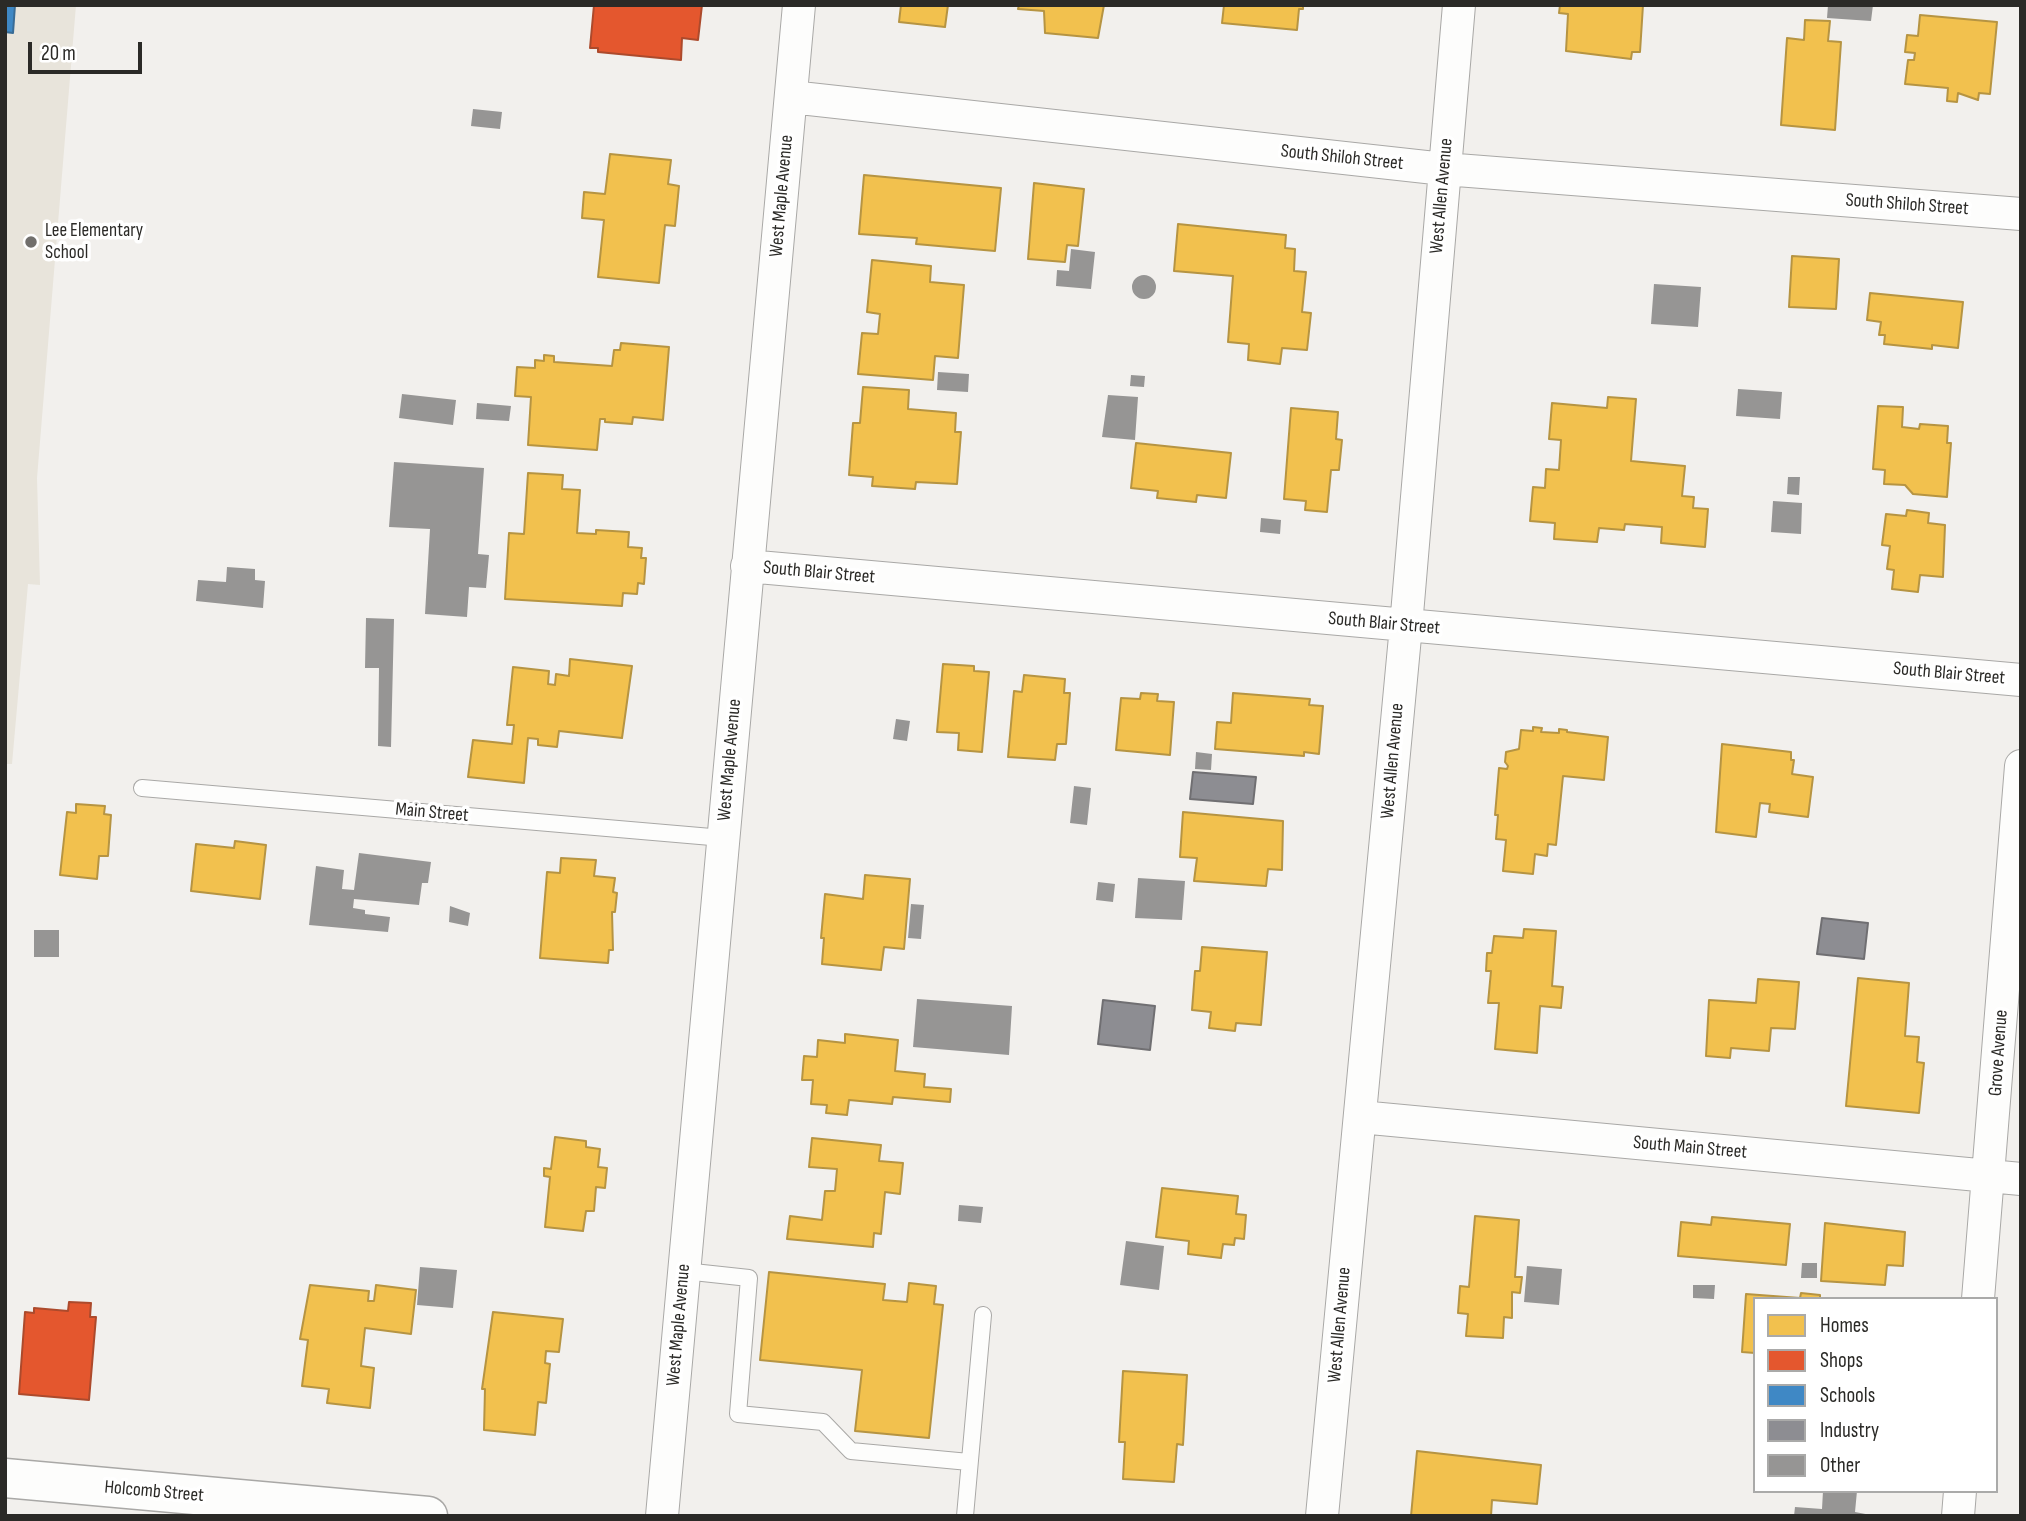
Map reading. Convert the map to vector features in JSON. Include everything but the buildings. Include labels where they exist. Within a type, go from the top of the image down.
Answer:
[{"type":"street","name":"West Maple Avenue","points":[[662,1516],[799,5]]},
{"type":"street","name":"West Allen Avenue","points":[[1322,1516],[1406,626],[1459,5]]},
{"type":"street","name":"South Shiloh Street","points":[[791,97],[1444,169],[2021,214]]},
{"type":"street","name":"South Blair Street","points":[[747,566],[2021,680]]},
{"type":"street","name":"Grove Avenue","points":[[1978,1297],[2021,766]]},
{"type":"street","name":"South Main Street","points":[[1360,1117],[2021,1179]]},
{"type":"street","name":"Holcomb Street","points":[[5,1478],[295,1510],[428,1516]]},
{"type":"street","points":[[1958,1516],[1960,1493]]},
{"type":"lane","name":"Main Street","points":[[142,788],[723,838]]},
{"type":"lane","points":[[684,1271],[749,1278],[738,1414],[823,1422],[851,1451],[970,1462]]},
{"type":"lane","points":[[965,1516],[983,1315]]},
{"type":"shaded area","name":"Lee Elementary School","points":[[5,5],[76,5],[37,478],[40,585],[28,584],[12,764],[5,764]]},
{"type":"place","name":"Lee Elementary School","points":[[31,242]]}]
